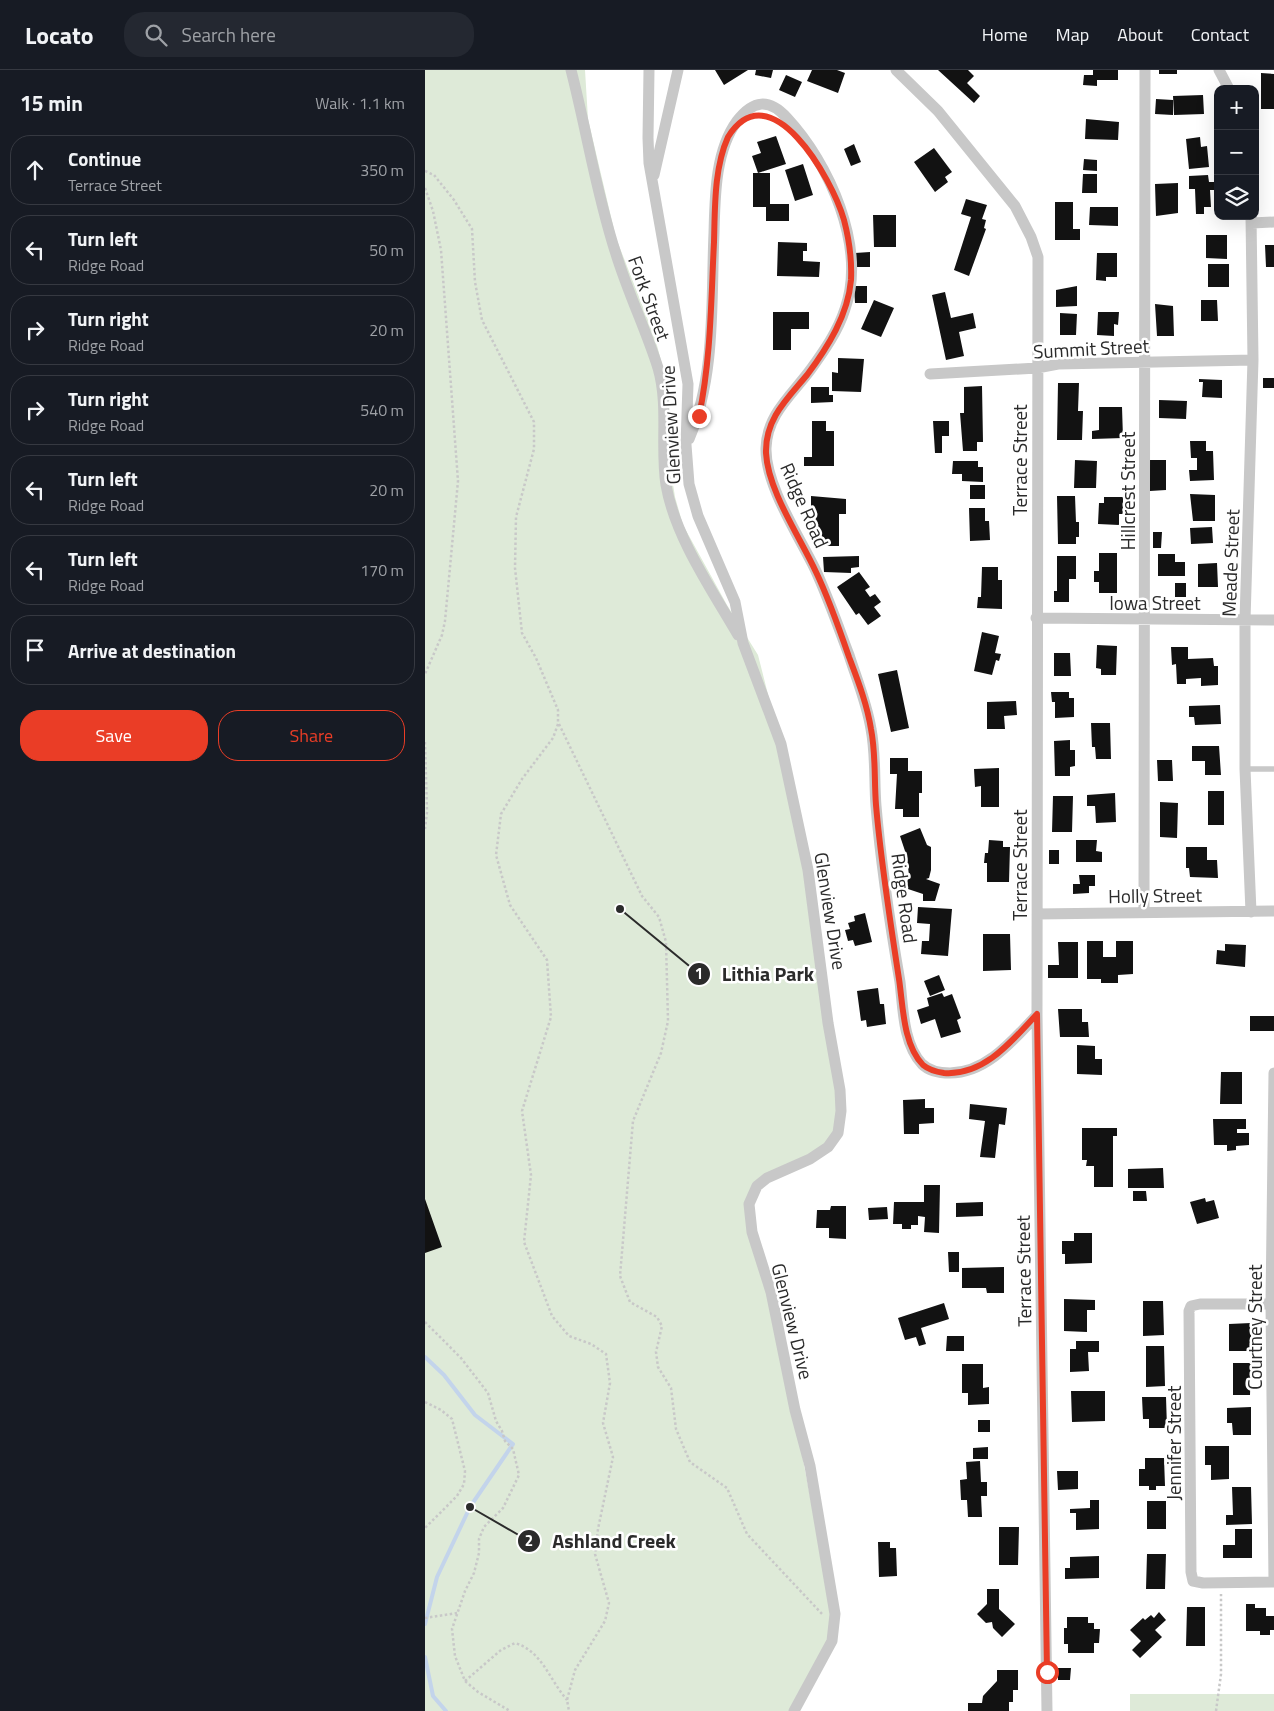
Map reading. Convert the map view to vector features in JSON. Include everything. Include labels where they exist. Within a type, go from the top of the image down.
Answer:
[{"type":"street","name":"Fork Street","points":[[571,70],[599,197],[615,254],[658,369],[663,406],[666,478],[672,506],[688,545],[743,643]]},
{"type":"street","name":"Glenview Drive","points":[[649,70],[647,138],[687,375],[686,445],[693,499],[735,602],[743,643],[781,744],[808,870],[828,1023],[840,1090],[841,1111],[838,1133],[828,1147],[810,1159],[767,1178],[757,1186],[749,1204],[752,1232],[771,1292],[785,1353],[795,1410],[810,1466],[833,1593],[835,1627],[832,1641],[794,1711]]},
{"type":"street","points":[[653,178],[678,70]]},
{"type":"street","name":"Terrace Street","points":[[896,70],[938,112],[991,174],[1015,206],[1027,228],[1038,257],[1036,618],[1037,1014],[1047,1711]]},
{"type":"street","name":"Hillcrest Street","points":[[1144,912],[1145,70]]},
{"type":"street","points":[[1219,70],[1227,85]]},
{"type":"street","name":"Ridge Road","points":[[686,445],[699,416],[704,390],[715,216],[722,153],[728,136],[747,111],[760,104],[774,106],[804,136],[827,176],[848,236],[851,277],[846,308],[835,332],[808,373],[777,411],[769,430],[766,449],[767,461],[775,488],[833,612],[866,703],[873,739],[883,872],[908,1036],[922,1064],[931,1070],[958,1073],[984,1064],[1006,1047],[1037,1014]]},
{"type":"street","name":"Meade Street","points":[[1251,220],[1253,360],[1245,620],[1245,769],[1251,912]]},
{"type":"street","points":[[1259,220],[1274,222]]},
{"type":"street","name":"Summit Street","points":[[930,374],[1037,368],[1058,364],[1253,360]]},
{"type":"street","name":"Iowa Street","points":[[1036,618],[1274,620]]},
{"type":"street","name":"Holly Street","points":[[1037,914],[1274,912]]},
{"type":"street","name":"Courtney Street","points":[[1274,1073],[1271,1304],[1274,1582]]},
{"type":"street","name":"Jennifer Street","points":[[1222,1583],[1203,1583],[1193,1580],[1189,1320],[1191,1306],[1199,1304],[1271,1304]]},
{"type":"street","points":[[1222,1583],[1274,1582]]},
{"type":"lane","points":[[1245,769],[1274,769]]},
{"type":"path","points":[[425,171],[434,175],[455,200],[472,229],[475,282],[482,320],[534,422],[534,449],[516,517],[515,568],[521,633],[536,658],[558,710],[558,724],[553,738],[522,779],[501,814],[496,856],[510,906],[547,960],[551,1017],[522,1111],[531,1175],[524,1242],[552,1316],[569,1336],[591,1344],[606,1354],[611,1383],[603,1423],[613,1457],[598,1529],[595,1554],[609,1603],[605,1621],[575,1670],[567,1700],[569,1711]]},
{"type":"path","points":[[425,188],[433,211],[441,250],[458,480],[445,621],[442,635],[425,674]]},
{"type":"path","points":[[558,724],[642,896],[659,917],[666,942],[668,1021],[661,1053],[633,1121],[621,1276],[630,1302],[657,1317],[662,1326],[656,1352],[658,1367],[671,1388],[676,1429],[690,1462],[727,1488],[747,1534],[835,1627]]},
{"type":"path","points":[[425,742],[427,812],[425,828]]},
{"type":"path","points":[[425,1322],[461,1358],[488,1394],[505,1441],[513,1449],[513,1458],[519,1475],[503,1508],[484,1527],[479,1539],[479,1553],[475,1573],[452,1629],[455,1656],[465,1681],[478,1692],[510,1711]]},
{"type":"path","points":[[425,1402],[441,1410],[452,1419],[465,1471],[464,1484],[457,1496],[425,1528]]},
{"type":"path","points":[[1216,1711],[1221,1674],[1222,1583]]},
{"type":"path","points":[[425,1618],[457,1613]]},
{"type":"path","points":[[465,1681],[501,1650],[515,1643],[535,1652],[554,1685],[567,1700]]},
{"type":"green space","points":[[425,70],[585,70],[588,119],[616,238],[655,338],[669,390],[670,465],[675,497],[683,525],[727,605],[758,655],[789,777],[841,1111],[828,1147],[767,1178],[749,1204],[771,1292],[835,1627],[794,1711],[425,1711]]},
{"type":"green space","points":[[1130,1694],[1274,1694],[1274,1711],[1130,1711]]},
{"type":"building","points":[[715,70],[748,70],[724,85]]},
{"type":"building","points":[[756,70],[773,70],[771,78],[755,75]]},
{"type":"building","points":[[812,70],[837,70],[845,73],[838,93],[807,81]]},
{"type":"building","points":[[938,70],[968,70],[974,76],[967,83],[980,96],[974,103]]},
{"type":"building","points":[[1093,70],[1118,70],[1118,80],[1097,80],[1097,86],[1083,85],[1084,75],[1093,75]]},
{"type":"building","points":[[1159,70],[1177,70],[1177,74],[1159,74]]},
{"type":"building","points":[[1261,73],[1274,74],[1274,109],[1261,109]]},
{"type":"building","points":[[786,75],[802,82],[795,97],[779,90]]},
{"type":"building","points":[[1203,95],[1204,114],[1174,115],[1173,96]]},
{"type":"building","points":[[1156,99],[1173,100],[1173,115],[1155,114]]},
{"type":"building","points":[[1086,119],[1119,122],[1118,140],[1085,139]]},
{"type":"building","points":[[776,136],[786,164],[758,173],[752,156],[761,153],[757,142]]},
{"type":"building","points":[[1200,137],[1201,147],[1207,146],[1209,167],[1189,169],[1186,139]]},
{"type":"building","points":[[854,144],[861,162],[851,166],[844,149]]},
{"type":"building","points":[[934,148],[952,172],[945,177],[948,182],[935,192],[914,162]]},
{"type":"building","points":[[1084,159],[1097,160],[1097,171],[1083,170]]},
{"type":"building","points":[[803,164],[813,195],[795,201],[785,170]]},
{"type":"building","points":[[753,173],[770,173],[770,204],[789,204],[789,221],[766,221],[766,207],[753,207]]},
{"type":"building","points":[[1083,174],[1097,174],[1097,193],[1082,193]]},
{"type":"building","points":[[1208,175],[1209,182],[1214,182],[1214,190],[1210,190],[1211,207],[1204,207],[1204,214],[1196,214],[1195,189],[1189,189],[1189,176]]},
{"type":"building","points":[[1178,183],[1178,213],[1156,216],[1155,184]]},
{"type":"building","points":[[966,199],[987,205],[982,219],[986,220],[984,228],[986,229],[969,276],[954,270],[971,217],[961,214]]},
{"type":"building","points":[[1055,202],[1073,202],[1073,229],[1080,229],[1080,240],[1055,240]]},
{"type":"building","points":[[1090,207],[1118,207],[1118,226],[1089,225]]},
{"type":"building","points":[[873,215],[896,215],[896,247],[874,247]]},
{"type":"building","points":[[1206,235],[1227,235],[1227,259],[1206,258]]},
{"type":"building","points":[[778,242],[807,243],[807,251],[803,251],[803,261],[820,262],[819,277],[777,276]]},
{"type":"building","points":[[1265,245],[1274,245],[1274,267],[1266,267]]},
{"type":"building","points":[[870,252],[870,267],[855,267],[855,253]]},
{"type":"building","points":[[1097,253],[1117,253],[1117,277],[1106,277],[1106,281],[1096,280]]},
{"type":"building","points":[[1208,264],[1229,264],[1229,287],[1208,287]]},
{"type":"building","points":[[854,286],[867,286],[867,303],[855,303]]},
{"type":"building","points":[[1077,286],[1077,306],[1056,307],[1056,290]]},
{"type":"building","points":[[945,292],[951,318],[973,313],[976,328],[959,332],[964,356],[946,360],[932,295]]},
{"type":"building","points":[[874,300],[894,308],[881,337],[861,329]]},
{"type":"building","points":[[1201,300],[1217,300],[1218,321],[1201,321]]},
{"type":"building","points":[[1155,304],[1173,306],[1174,336],[1157,336]]},
{"type":"building","points":[[773,312],[809,312],[809,329],[791,329],[791,350],[773,350]]},
{"type":"building","points":[[1098,312],[1119,312],[1118,325],[1114,324],[1114,336],[1097,335]]},
{"type":"building","points":[[1060,313],[1077,314],[1076,335],[1060,335]]},
{"type":"building","points":[[838,358],[864,359],[861,392],[832,391],[832,372],[838,373]]},
{"type":"building","points":[[1263,378],[1274,378],[1274,388],[1263,388]]},
{"type":"building","points":[[1199,379],[1222,380],[1222,398],[1202,397],[1203,382],[1199,382]]},
{"type":"building","points":[[1058,383],[1079,383],[1078,411],[1083,411],[1082,440],[1057,440]]},
{"type":"building","points":[[982,386],[983,442],[977,442],[977,451],[963,451],[960,413],[964,413],[964,387]]},
{"type":"building","points":[[811,387],[829,387],[829,395],[833,395],[833,402],[811,403]]},
{"type":"building","points":[[1159,400],[1187,401],[1186,419],[1159,418]]},
{"type":"building","points":[[1099,407],[1122,407],[1123,438],[1092,439],[1092,431],[1099,430]]},
{"type":"building","points":[[812,421],[826,421],[826,431],[834,431],[834,466],[804,466],[804,457],[812,457]]},
{"type":"building","points":[[933,421],[949,421],[949,436],[942,436],[942,453],[935,453]]},
{"type":"building","points":[[1190,441],[1206,441],[1206,451],[1213,451],[1214,480],[1190,481],[1189,470],[1197,470],[1197,458],[1191,458]]},
{"type":"building","points":[[1075,460],[1097,461],[1096,488],[1074,488]]},
{"type":"building","points":[[1149,460],[1166,460],[1166,490],[1150,491]]},
{"type":"building","points":[[953,461],[978,461],[978,467],[983,467],[983,482],[962,481],[962,474],[952,474]]},
{"type":"building","points":[[970,485],[985,485],[985,499],[970,499]]},
{"type":"building","points":[[1190,494],[1215,495],[1215,521],[1193,521]]},
{"type":"building","points":[[811,496],[846,499],[846,514],[839,514],[839,546],[821,546],[821,532],[811,532]]},
{"type":"building","points":[[1057,496],[1075,496],[1076,522],[1079,522],[1079,537],[1076,537],[1076,544],[1058,544]]},
{"type":"building","points":[[1104,497],[1123,497],[1123,514],[1119,514],[1119,525],[1098,524],[1099,503],[1104,503]]},
{"type":"building","points":[[969,508],[985,508],[985,521],[989,521],[990,540],[970,541]]},
{"type":"building","points":[[1212,527],[1213,543],[1191,544],[1190,528]]},
{"type":"building","points":[[1153,532],[1162,532],[1161,548],[1153,548]]},
{"type":"building","points":[[1099,553],[1117,553],[1117,593],[1099,593],[1099,582],[1094,582],[1094,571],[1099,571]]},
{"type":"building","points":[[1158,554],[1175,554],[1175,562],[1185,562],[1185,576],[1158,576]]},
{"type":"building","points":[[859,556],[859,567],[851,568],[851,573],[824,572],[823,557]]},
{"type":"building","points":[[1057,556],[1076,556],[1076,579],[1069,579],[1069,602],[1054,602],[1054,591],[1057,591]]},
{"type":"building","points":[[1217,563],[1218,587],[1198,587],[1198,564]]},
{"type":"building","points":[[982,567],[998,567],[998,580],[1002,580],[1002,609],[977,608],[978,597],[981,597]]},
{"type":"building","points":[[859,572],[870,587],[865,590],[870,597],[875,594],[881,602],[874,607],[881,616],[868,625],[859,613],[856,615],[837,587]]},
{"type":"building","points":[[1175,583],[1186,583],[1186,597],[1175,597]]},
{"type":"building","points":[[982,632],[999,636],[995,653],[1001,654],[999,661],[996,660],[992,675],[974,671]]},
{"type":"building","points":[[1097,645],[1117,646],[1116,675],[1101,675],[1101,669],[1096,668]]},
{"type":"building","points":[[1171,647],[1188,647],[1188,659],[1213,658],[1214,666],[1218,666],[1218,685],[1201,686],[1201,678],[1186,679],[1186,684],[1177,684],[1176,664],[1172,665]]},
{"type":"building","points":[[1054,653],[1070,653],[1071,676],[1054,676]]},
{"type":"building","points":[[897,670],[909,728],[891,732],[878,674]]},
{"type":"building","points":[[1051,692],[1069,692],[1069,698],[1074,698],[1074,717],[1055,718],[1055,702],[1052,702]]},
{"type":"building","points":[[1016,701],[1017,715],[1004,716],[1005,729],[987,729],[987,702]]},
{"type":"building","points":[[1220,705],[1221,724],[1195,725],[1194,717],[1189,717],[1189,706]]},
{"type":"building","points":[[1091,723],[1110,723],[1111,759],[1096,759],[1095,747],[1092,747]]},
{"type":"building","points":[[1070,740],[1070,750],[1075,750],[1075,766],[1070,767],[1070,776],[1055,776],[1054,741]]},
{"type":"building","points":[[1192,746],[1219,746],[1221,775],[1205,775],[1205,761],[1192,761]]},
{"type":"building","points":[[890,758],[908,758],[908,771],[922,771],[922,793],[919,793],[919,817],[903,817],[903,809],[895,809],[897,774],[890,774]]},
{"type":"building","points":[[1157,760],[1172,760],[1173,781],[1158,781]]},
{"type":"building","points":[[999,768],[999,807],[981,807],[981,786],[975,787],[974,769]]},
{"type":"building","points":[[1208,791],[1224,791],[1224,825],[1208,825]]},
{"type":"building","points":[[1115,793],[1116,822],[1096,823],[1095,806],[1087,806],[1087,795]]},
{"type":"building","points":[[1053,796],[1073,796],[1072,832],[1052,832]]},
{"type":"building","points":[[1160,802],[1178,803],[1177,838],[1160,837]]},
{"type":"building","points":[[920,828],[927,845],[931,847],[931,870],[929,878],[926,879],[940,884],[935,901],[923,901],[923,894],[905,888],[909,876],[907,857],[900,836]]},
{"type":"building","points":[[989,840],[1003,841],[1003,847],[1010,847],[1009,882],[987,882],[987,863],[984,863],[985,853],[988,853]]},
{"type":"building","points":[[1076,840],[1097,840],[1096,851],[1102,852],[1102,862],[1076,862]]},
{"type":"building","points":[[1186,847],[1207,847],[1207,860],[1217,860],[1218,878],[1190,877],[1189,868],[1186,868]]},
{"type":"building","points":[[1049,850],[1059,850],[1059,864],[1049,864]]},
{"type":"building","points":[[1079,875],[1095,875],[1095,886],[1089,886],[1089,893],[1073,894],[1073,884],[1080,884]]},
{"type":"building","points":[[918,907],[952,909],[948,956],[921,954],[922,941],[929,941],[930,924],[917,923]]},
{"type":"building","points":[[865,913],[872,942],[855,946],[853,940],[848,941],[845,930],[850,929],[848,923],[855,921],[854,916]]},
{"type":"building","points":[[983,934],[1010,934],[1011,970],[983,971]]},
{"type":"building","points":[[1087,941],[1103,941],[1103,957],[1116,957],[1116,941],[1133,941],[1133,974],[1118,975],[1118,983],[1101,983],[1101,979],[1087,979]]},
{"type":"building","points":[[1058,942],[1078,942],[1078,978],[1048,978],[1048,965],[1059,965]]},
{"type":"building","points":[[1225,944],[1246,945],[1245,967],[1216,964],[1217,950],[1225,951]]},
{"type":"building","points":[[939,975],[945,990],[930,996],[924,981]]},
{"type":"building","points":[[878,988],[880,1004],[884,1004],[886,1024],[867,1027],[866,1020],[861,1021],[857,991]]},
{"type":"building","points":[[942,993],[944,997],[952,994],[961,1018],[957,1020],[961,1032],[941,1038],[935,1019],[921,1024],[917,1010],[929,1006],[927,998]]},
{"type":"building","points":[[1058,1009],[1082,1009],[1082,1022],[1088,1022],[1089,1037],[1060,1037]]},
{"type":"building","points":[[1250,1016],[1274,1016],[1274,1031],[1250,1031]]},
{"type":"building","points":[[1077,1045],[1095,1046],[1095,1059],[1102,1059],[1102,1075],[1077,1074]]},
{"type":"building","points":[[1221,1072],[1242,1072],[1242,1104],[1220,1104]]},
{"type":"building","points":[[925,1099],[925,1108],[934,1108],[934,1123],[919,1124],[919,1134],[904,1134],[903,1100]]},
{"type":"building","points":[[970,1104],[1007,1108],[1005,1125],[999,1124],[995,1158],[980,1157],[985,1121],[969,1119]]},
{"type":"building","points":[[1213,1119],[1246,1119],[1246,1129],[1237,1129],[1237,1133],[1249,1133],[1249,1145],[1236,1146],[1236,1150],[1227,1151],[1227,1145],[1214,1145]]},
{"type":"building","points":[[1082,1128],[1117,1128],[1117,1136],[1113,1136],[1113,1187],[1094,1187],[1094,1166],[1086,1166],[1087,1160],[1082,1160]]},
{"type":"building","points":[[1163,1168],[1164,1188],[1128,1188],[1128,1169]]},
{"type":"building","points":[[924,1185],[940,1185],[939,1233],[924,1232],[925,1217],[918,1216],[918,1225],[911,1225],[911,1229],[902,1229],[902,1224],[893,1224],[894,1202],[924,1202]]},
{"type":"building","points":[[1133,1191],[1146,1191],[1147,1201],[1133,1201]]},
{"type":"building","points":[[1205,1198],[1206,1202],[1214,1200],[1219,1218],[1197,1224],[1190,1202]]},
{"type":"building","points":[[425,1199],[442,1247],[425,1253]]},
{"type":"building","points":[[983,1202],[983,1216],[956,1217],[956,1203]]},
{"type":"building","points":[[831,1206],[846,1206],[846,1239],[829,1238],[829,1228],[816,1228],[817,1210],[830,1210]]},
{"type":"building","points":[[887,1207],[888,1219],[869,1220],[868,1208]]},
{"type":"building","points":[[1074,1233],[1092,1233],[1092,1263],[1065,1264],[1065,1254],[1062,1254],[1062,1241],[1074,1241]]},
{"type":"building","points":[[948,1252],[959,1252],[959,1272],[949,1272]]},
{"type":"building","points":[[1004,1267],[1004,1293],[987,1293],[986,1288],[962,1288],[962,1268]]},
{"type":"building","points":[[1064,1299],[1095,1300],[1095,1310],[1087,1310],[1087,1332],[1064,1331]]},
{"type":"building","points":[[1143,1301],[1163,1301],[1164,1335],[1143,1336]]},
{"type":"building","points":[[944,1303],[949,1319],[921,1328],[926,1344],[919,1346],[916,1337],[905,1340],[898,1318]]},
{"type":"building","points":[[1251,1323],[1251,1351],[1229,1351],[1229,1324]]},
{"type":"building","points":[[947,1336],[964,1336],[964,1351],[946,1351]]},
{"type":"building","points":[[1076,1341],[1099,1341],[1099,1352],[1088,1352],[1089,1371],[1070,1372],[1070,1349],[1076,1349]]},
{"type":"building","points":[[1146,1346],[1164,1346],[1165,1386],[1146,1387]]},
{"type":"building","points":[[1233,1363],[1251,1363],[1250,1395],[1233,1395]]},
{"type":"building","points":[[962,1364],[983,1364],[983,1388],[989,1387],[989,1404],[968,1405],[968,1393],[962,1393]]},
{"type":"building","points":[[1071,1391],[1105,1391],[1105,1421],[1072,1422]]},
{"type":"building","points":[[1142,1397],[1166,1397],[1167,1428],[1149,1428],[1149,1419],[1143,1419]]},
{"type":"building","points":[[1251,1407],[1251,1435],[1233,1435],[1232,1423],[1227,1423],[1227,1408]]},
{"type":"building","points":[[978,1420],[990,1420],[990,1432],[978,1432]]},
{"type":"building","points":[[1205,1446],[1229,1446],[1229,1479],[1211,1480],[1211,1465],[1205,1465]]},
{"type":"building","points":[[988,1447],[988,1459],[973,1459],[973,1448]]},
{"type":"building","points":[[1145,1458],[1164,1458],[1165,1486],[1156,1486],[1156,1490],[1149,1490],[1149,1486],[1139,1486],[1139,1469],[1145,1469]]},
{"type":"building","points":[[980,1461],[981,1482],[987,1482],[987,1496],[981,1496],[982,1517],[968,1517],[967,1500],[961,1500],[960,1480],[967,1479],[966,1462]]},
{"type":"building","points":[[1057,1471],[1078,1471],[1078,1489],[1058,1490]]},
{"type":"building","points":[[1232,1487],[1251,1487],[1252,1524],[1226,1525],[1226,1515],[1233,1515]]},
{"type":"building","points":[[1090,1500],[1099,1500],[1099,1529],[1076,1530],[1076,1513],[1070,1513],[1070,1509],[1090,1508]]},
{"type":"building","points":[[1147,1501],[1166,1501],[1166,1529],[1147,1529]]},
{"type":"building","points":[[999,1527],[1019,1527],[1018,1565],[999,1565]]},
{"type":"building","points":[[1235,1529],[1252,1529],[1252,1558],[1223,1558],[1223,1545],[1235,1545]]},
{"type":"building","points":[[878,1542],[890,1542],[890,1548],[896,1548],[897,1576],[879,1577]]},
{"type":"building","points":[[1147,1554],[1166,1554],[1165,1589],[1146,1589]]},
{"type":"building","points":[[1099,1556],[1099,1578],[1065,1579],[1065,1568],[1070,1568],[1070,1557]]},
{"type":"building","points":[[987,1589],[999,1589],[999,1609],[1015,1624],[1002,1637],[993,1628],[992,1622],[986,1623],[977,1614],[987,1604]]},
{"type":"building","points":[[1246,1604],[1255,1604],[1255,1608],[1266,1608],[1266,1616],[1274,1616],[1274,1630],[1270,1630],[1270,1635],[1260,1635],[1260,1631],[1246,1631]]},
{"type":"building","points":[[1187,1607],[1205,1607],[1205,1646],[1186,1646]]},
{"type":"building","points":[[1159,1612],[1166,1620],[1155,1630],[1162,1637],[1140,1658],[1132,1650],[1141,1641],[1130,1630],[1143,1618],[1145,1620],[1151,1615],[1154,1618]]},
{"type":"building","points":[[1067,1617],[1088,1617],[1088,1623],[1094,1623],[1094,1629],[1100,1629],[1099,1643],[1094,1643],[1094,1653],[1068,1653],[1068,1644],[1064,1644],[1064,1628],[1067,1628]]},
{"type":"building","points":[[1058,1668],[1071,1668],[1070,1680],[1058,1680]]},
{"type":"building","points":[[997,1670],[1018,1670],[1018,1690],[1013,1690],[1013,1702],[1009,1702],[1009,1711],[968,1711],[968,1703],[982,1703],[983,1696],[997,1681]]},
{"type":"waterway","points":[[425,1357],[444,1375],[475,1415],[513,1444],[470,1507],[437,1577],[425,1624]]},
{"type":"waterway","points":[[425,1657],[433,1696],[446,1711]]},
{"type":"place","name":"Lithia Park","points":[[620,909]]},
{"type":"place","name":"Ashland Creek","points":[[470,1507]]},
{"type":"route","points":[[699,416],[707,360],[715,216],[722,153],[728,136],[747,111],[753,106],[767,104],[781,110],[804,136],[815,152],[843,216],[851,255],[851,277],[846,308],[835,332],[823,351],[777,411],[769,430],[766,449],[767,461],[775,488],[817,574],[866,703],[872,730],[876,803],[883,872],[908,1036],[922,1064],[931,1070],[943,1073],[958,1073],[984,1064],[1006,1047],[1037,1014],[1047,1672]]}]
